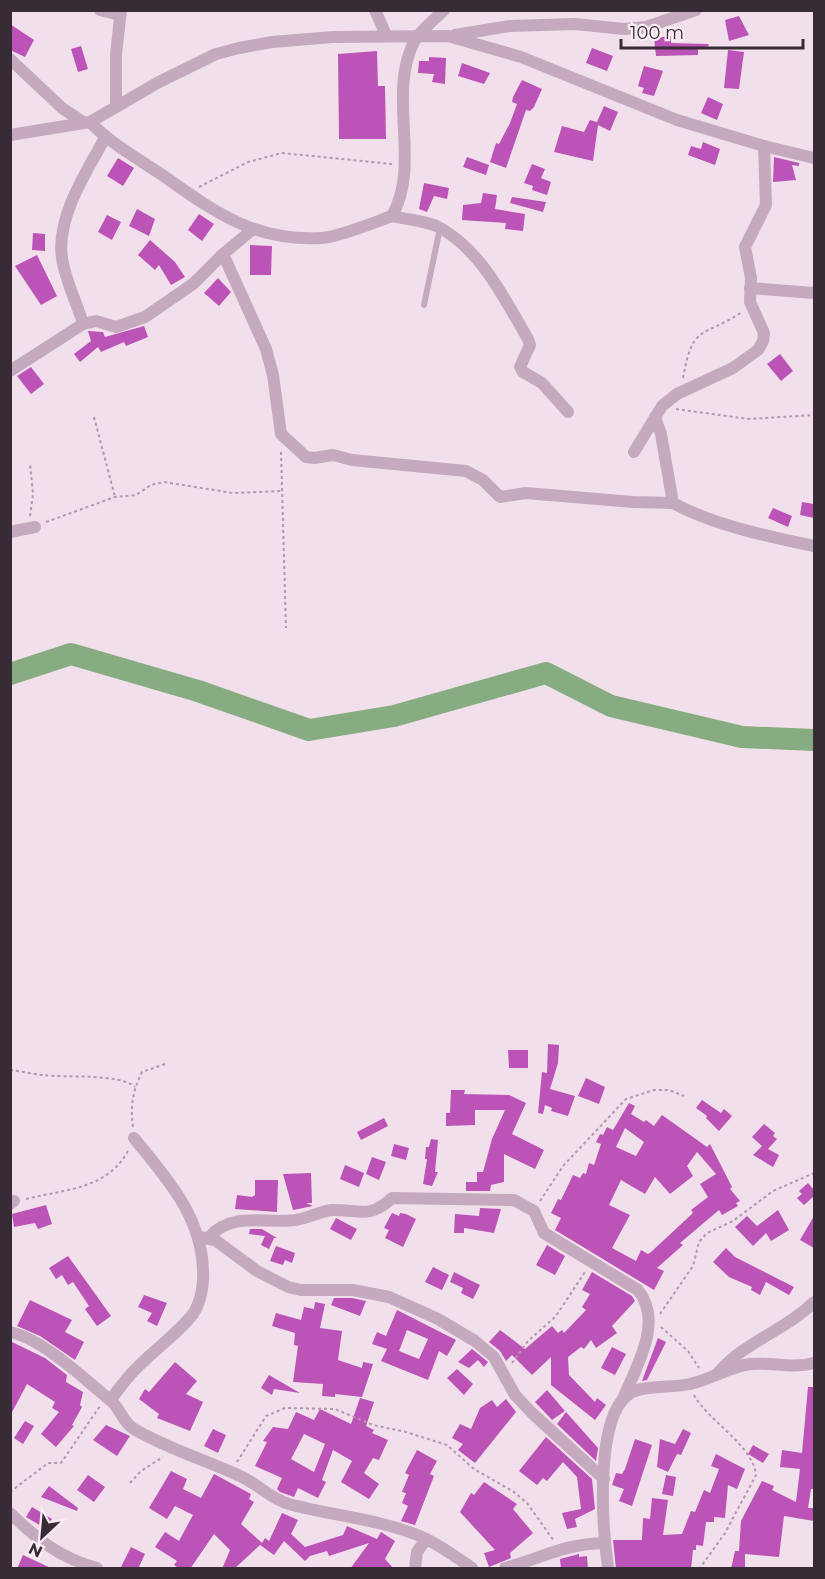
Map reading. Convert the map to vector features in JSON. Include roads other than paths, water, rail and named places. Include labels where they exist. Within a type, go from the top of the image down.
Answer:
[{"type":"street","points":[[100,10],[120,13],[116,54],[116,107]]},
{"type":"street","points":[[375,10],[386,35]]},
{"type":"street","points":[[392,216],[402,192],[405,75],[410,53],[417,38],[444,10]]},
{"type":"street","points":[[552,10],[552,25]]},
{"type":"street","points":[[10,135],[87,122],[159,82],[216,54],[272,42],[386,35],[417,38],[448,36],[510,26],[646,27],[696,10]]},
{"type":"street","points":[[448,36],[521,57],[677,120],[764,146],[814,158]]},
{"type":"street","points":[[10,59],[62,108],[87,122],[105,138],[225,218],[252,231],[323,238],[392,216],[440,228],[471,252],[489,275],[528,339],[530,345],[520,367],[522,372],[542,383],[568,412]]},
{"type":"street","points":[[83,324],[62,261],[62,245],[69,203],[105,138]]},
{"type":"street","points":[[634,452],[658,411],[681,392],[733,368],[758,350],[764,333],[752,305],[744,247],[766,206],[764,146]]},
{"type":"street","points":[[10,371],[83,324],[96,321],[116,327],[145,317],[193,284],[223,254],[252,231]]},
{"type":"street","points":[[223,254],[266,349],[273,375],[281,434],[306,457],[338,455],[352,460],[466,471],[483,480],[500,497],[526,493],[673,503],[689,511],[748,530],[814,546]]},
{"type":"street","points":[[750,288],[814,293]]},
{"type":"street","points":[[658,411],[673,503]]},
{"type":"street","points":[[10,532],[33,527]]},
{"type":"street","points":[[134,1138],[164,1175],[204,1237],[257,1271],[288,1287],[301,1290],[331,1288],[376,1294],[438,1319],[488,1350],[515,1395],[604,1479]]},
{"type":"street","points":[[204,1237],[239,1220],[292,1221],[333,1210],[354,1213],[377,1209],[392,1198],[486,1202],[514,1200],[534,1211],[544,1233],[638,1290],[648,1302],[650,1322],[641,1354],[610,1425],[604,1479],[604,1542],[608,1569]]},
{"type":"street","points":[[108,1399],[130,1374],[182,1328],[194,1311],[204,1281],[204,1237]]},
{"type":"street","points":[[717,1374],[733,1355],[800,1315],[814,1302]]},
{"type":"street","points":[[10,1332],[36,1343],[77,1371],[108,1399],[130,1427],[176,1451],[231,1473],[288,1504],[374,1522],[426,1539],[472,1569]]},
{"type":"street","points":[[622,1401],[635,1391],[689,1385],[750,1364],[795,1367],[814,1363]]},
{"type":"street","points":[[10,1513],[34,1536],[66,1558],[97,1569]]},
{"type":"street","points":[[415,1569],[417,1552],[426,1539]]},
{"type":"street","points":[[505,1569],[537,1559],[558,1548],[578,1543],[604,1542]]},
{"type":"lane","points":[[424,305],[440,228]]},
{"type":"waterway","points":[[10,674],[71,654],[198,691],[309,730],[394,716],[546,673],[611,706],[742,737],[814,740]]}]
